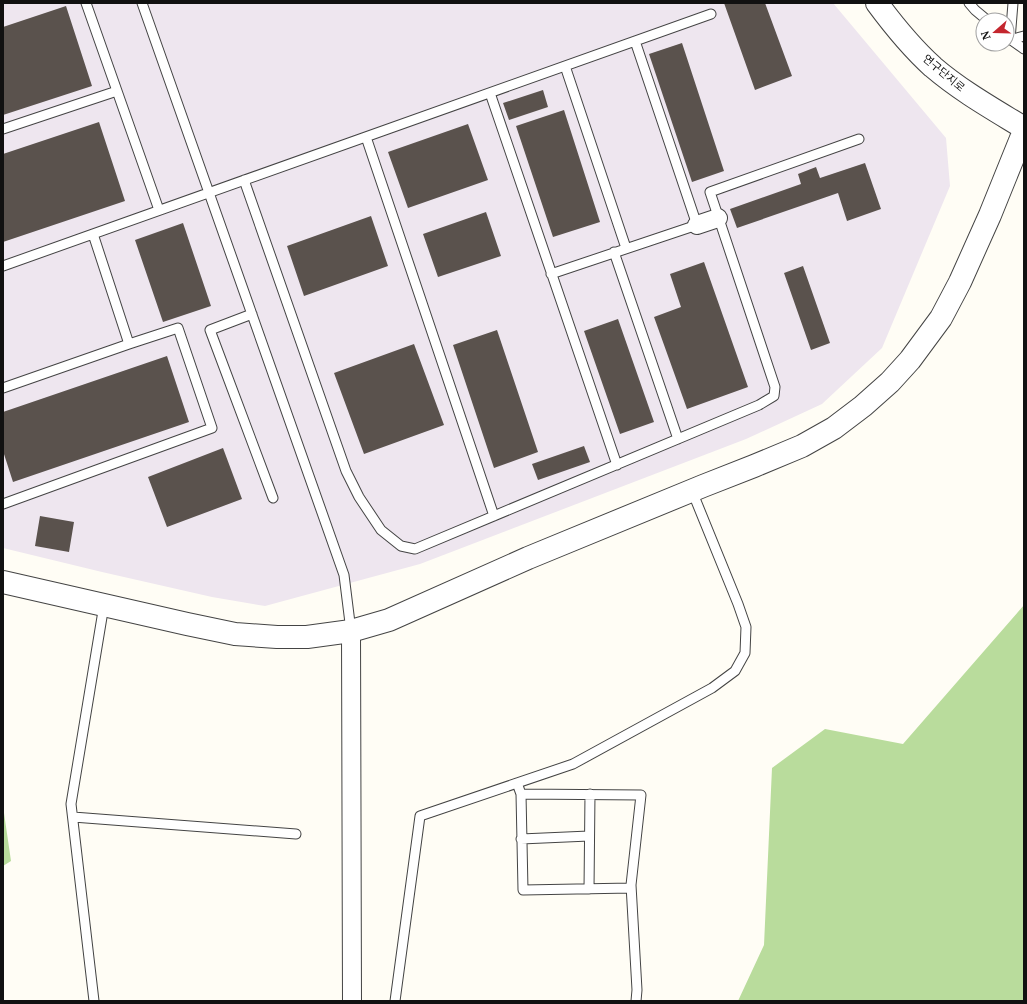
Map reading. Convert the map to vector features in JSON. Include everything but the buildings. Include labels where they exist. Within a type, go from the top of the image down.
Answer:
[{"type":"street","name":"연구단지로","points":[[877,3],[901,35],[933,66],[967,93],[1024,130]]},
{"type":"street","points":[[3,582],[235,634],[277,637],[307,637],[351,631],[389,620],[528,558],[802,446],[834,428],[864,406],[910,360],[941,318],[960,282],[990,214],[1024,130]]},
{"type":"street","points":[[697,225],[718,218]]},
{"type":"street","points":[[351,631],[352,1001]]},
{"type":"lane","points":[[86,3],[159,210]]},
{"type":"lane","points":[[142,3],[344,575],[351,631]]},
{"type":"lane","points":[[969,3],[977,12]]},
{"type":"lane","points":[[3,266],[711,14]]},
{"type":"lane","points":[[551,274],[697,225],[636,41]]},
{"type":"lane","points":[[1015,43],[1024,49]]},
{"type":"lane","points":[[565,66],[626,248]]},
{"type":"lane","points":[[3,129],[117,91]]},
{"type":"lane","points":[[490,93],[617,465]]},
{"type":"lane","points":[[366,136],[494,516]]},
{"type":"lane","points":[[244,180],[346,471],[359,497],[381,530],[400,546],[415,549],[759,405],[774,396],[775,386],[710,192],[859,139]]},
{"type":"lane","points":[[93,234],[129,344]]},
{"type":"lane","points":[[614,252],[678,439]]},
{"type":"lane","points":[[252,314],[210,330],[273,498]]},
{"type":"lane","points":[[3,388],[178,328],[212,428],[3,504]]},
{"type":"lane","points":[[395,1001],[420,816],[574,764],[712,688],[735,670],[746,653],[746,627],[692,490]]},
{"type":"lane","points":[[94,1001],[71,804],[104,605]]},
{"type":"lane","points":[[517,783],[521,794],[523,890],[632,888]]},
{"type":"lane","points":[[521,794],[641,795],[632,888],[637,990],[636,1001]]},
{"type":"lane","points":[[589,889],[590,794]]},
{"type":"lane","points":[[73,817],[296,834]]},
{"type":"lane","points":[[522,839],[589,836]]},
{"type":"shaded area","points":[[3,3],[833,3],[946,138],[950,186],[882,348],[822,404],[746,439],[420,564],[265,606],[212,597],[3,548]]},
{"type":"green space","points":[[1024,605],[1024,1001],[738,1001],[764,945],[772,768],[825,729],[903,744]]},
{"type":"green space","points":[[3,806],[11,861],[3,866]]}]
